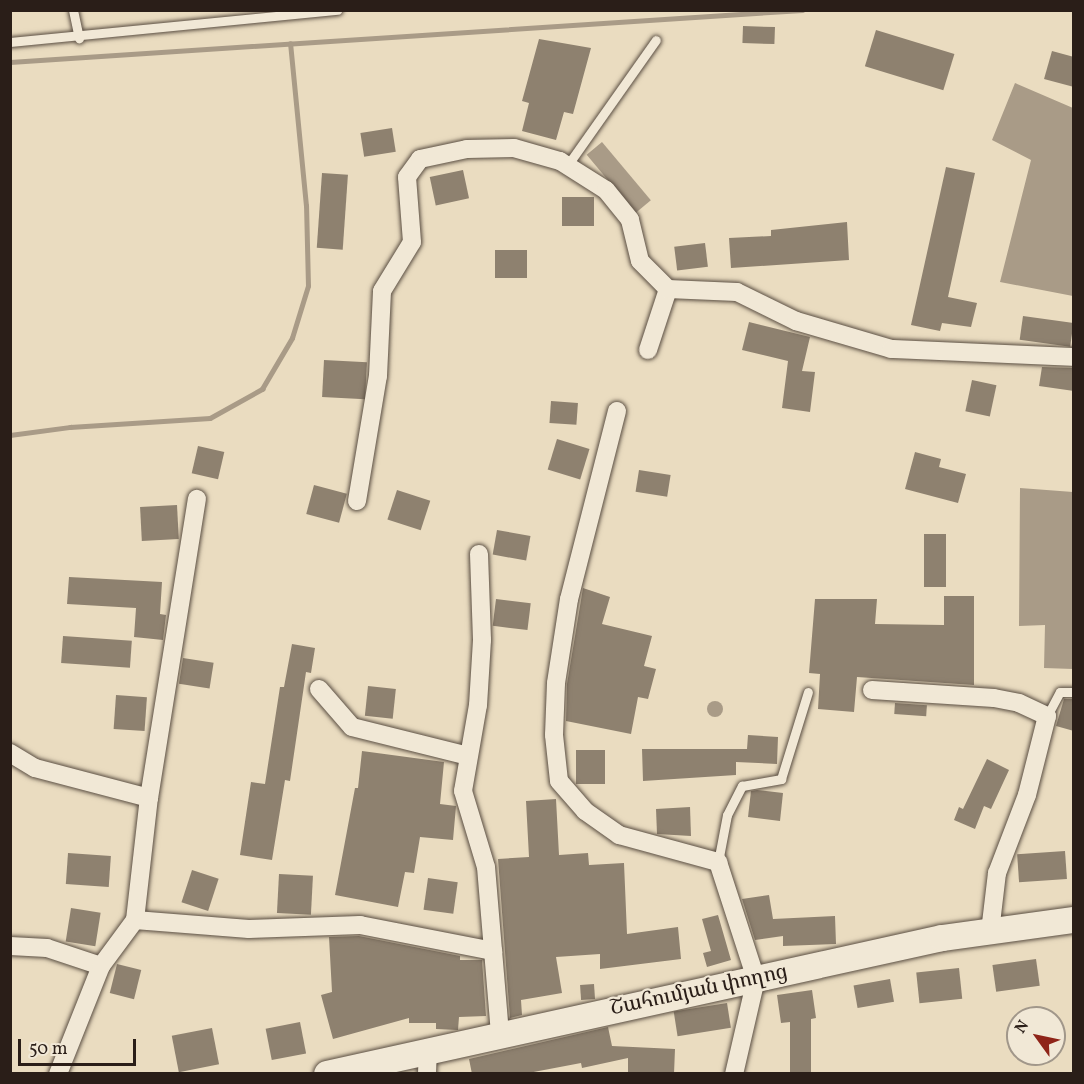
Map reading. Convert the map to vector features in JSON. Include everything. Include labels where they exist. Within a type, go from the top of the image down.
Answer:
[{"type":"main road","name":"Շահումյան փողոց","points":[[327,1074],[427,1062],[500,1035],[942,938],[1074,920]]},
{"type":"street","points":[[357,501],[375,398],[382,291],[412,242],[407,177],[420,159],[467,149],[514,148],[567,166],[612,198],[630,220],[640,261],[668,290],[737,292],[796,321],[891,349],[1074,357]]},
{"type":"street","points":[[648,350],[668,290]]},
{"type":"street","points":[[617,411],[569,600],[556,683],[554,735],[559,781],[585,811],[619,835],[718,862],[756,979],[734,1074]]},
{"type":"street","points":[[58,1074],[101,966],[135,920],[149,798],[197,499]]},
{"type":"street","points":[[479,554],[482,640],[478,705],[463,791],[486,867],[500,1035]]},
{"type":"street","points":[[319,689],[352,727],[468,756]]},
{"type":"street","points":[[872,690],[994,698],[1019,703],[1047,716],[1028,795],[997,873],[990,932]]},
{"type":"street","points":[[10,753],[35,768],[149,798]]},
{"type":"street","points":[[135,920],[249,929],[360,925],[493,951]]},
{"type":"street","points":[[10,946],[47,948],[101,966]]},
{"type":"lane","points":[[73,10],[79,38]]},
{"type":"lane","points":[[10,42],[79,38],[337,10]]},
{"type":"lane","points":[[567,166],[656,40]]},
{"type":"lane","points":[[718,862],[727,815],[742,786],[781,779],[808,692]]},
{"type":"lane","points":[[1047,716],[1060,692],[1074,692]]},
{"type":"shaded area","points":[[1015,83],[1073,108],[1073,296],[1000,282],[1031,160],[992,140]]},
{"type":"shaded area","points":[[602,142],[651,200],[636,213],[587,155]]},
{"type":"shaded area","points":[[1020,488],[1073,492],[1073,669],[1044,668],[1045,625],[1019,626]]},
{"type":"shaded area","points":[[715,701],[723,709],[715,717],[707,709]]},
{"type":"building","points":[[743,26],[775,27],[774,44],[742,43]]},
{"type":"building","points":[[876,30],[954,54],[943,90],[865,66]]},
{"type":"building","points":[[539,39],[591,48],[573,114],[564,112],[556,140],[522,131],[529,103],[522,101]]},
{"type":"building","points":[[1052,51],[1074,57],[1074,87],[1044,79]]},
{"type":"building","points":[[392,128],[396,152],[364,157],[360,133]]},
{"type":"building","points":[[946,167],[975,173],[948,297],[977,303],[971,327],[942,323],[940,331],[911,325]]},
{"type":"building","points":[[463,170],[469,198],[436,205],[430,177]]},
{"type":"building","points":[[322,173],[348,175],[343,250],[317,248]]},
{"type":"building","points":[[562,197],[594,197],[594,226],[562,226]]},
{"type":"building","points":[[847,222],[849,260],[731,268],[729,238],[771,236],[771,230]]},
{"type":"building","points":[[705,243],[708,267],[677,271],[674,247]]},
{"type":"building","points":[[495,250],[527,250],[527,278],[495,278]]},
{"type":"building","points":[[1023,316],[1074,323],[1070,347],[1020,340]]},
{"type":"building","points":[[749,322],[810,337],[802,371],[815,372],[810,412],[782,408],[788,361],[742,350]]},
{"type":"building","points":[[324,360],[367,362],[365,399],[322,397]]},
{"type":"building","points":[[1042,367],[1074,368],[1074,391],[1039,386]]},
{"type":"building","points":[[972,380],[996,385],[990,416],[965,411]]},
{"type":"building","points":[[551,401],[578,403],[576,425],[549,423]]},
{"type":"building","points":[[557,439],[590,449],[580,480],[548,470]]},
{"type":"building","points":[[198,446],[224,452],[218,479],[192,473]]},
{"type":"building","points":[[915,452],[941,459],[939,467],[966,474],[958,503],[905,489]]},
{"type":"building","points":[[639,470],[671,475],[667,497],[636,492]]},
{"type":"building","points":[[314,485],[347,494],[339,523],[306,514]]},
{"type":"building","points":[[397,490],[430,501],[421,530],[387,519]]},
{"type":"building","points":[[177,505],[179,539],[142,541],[140,507]]},
{"type":"building","points":[[497,530],[530,536],[526,561],[493,555]]},
{"type":"building","points":[[924,534],[946,534],[946,587],[924,587]]},
{"type":"building","points":[[69,577],[162,582],[160,614],[166,615],[163,640],[134,637],[136,608],[67,604]]},
{"type":"building","points":[[583,588],[610,597],[602,624],[652,636],[644,666],[656,669],[648,699],[638,697],[631,734],[566,721],[567,684]]},
{"type":"building","points":[[944,596],[974,596],[974,685],[857,677],[854,712],[818,709],[820,674],[809,673],[815,599],[877,599],[875,624],[944,625]]},
{"type":"building","points":[[496,599],[531,603],[527,630],[493,626]]},
{"type":"building","points":[[63,636],[132,641],[130,668],[61,663]]},
{"type":"building","points":[[292,644],[315,648],[311,673],[306,672],[290,781],[285,780],[272,860],[240,855],[251,782],[265,784],[280,687],[284,687]]},
{"type":"building","points":[[183,658],[214,663],[210,689],[179,684]]},
{"type":"building","points":[[368,686],[396,689],[393,719],[365,716]]},
{"type":"building","points":[[116,695],[147,697],[145,731],[114,729]]},
{"type":"building","points":[[1064,699],[1074,699],[1074,731],[1056,726]]},
{"type":"building","points":[[895,703],[927,705],[926,716],[894,714]]},
{"type":"building","points":[[748,735],[778,737],[777,764],[736,762],[736,775],[643,781],[642,749],[747,749]]},
{"type":"building","points":[[576,750],[605,750],[605,784],[576,784]]},
{"type":"building","points":[[362,751],[444,762],[440,804],[456,806],[453,840],[420,837],[414,873],[405,872],[398,907],[335,895],[355,788],[358,788]]},
{"type":"building","points":[[987,759],[1009,770],[991,809],[984,806],[975,829],[954,820],[959,807],[963,809]]},
{"type":"building","points":[[751,791],[783,793],[780,821],[748,817]]},
{"type":"building","points":[[556,799],[559,855],[588,853],[589,865],[624,863],[627,934],[678,927],[681,959],[600,969],[600,954],[556,957],[562,993],[521,1000],[522,1015],[510,1018],[498,859],[529,857],[526,801]]},
{"type":"building","points":[[690,807],[691,836],[657,834],[656,809]]},
{"type":"building","points":[[1065,851],[1067,879],[1019,882],[1017,854]]},
{"type":"building","points":[[68,853],[111,856],[109,887],[66,884]]},
{"type":"building","points":[[192,870],[219,879],[208,911],[181,902]]},
{"type":"building","points":[[279,874],[313,876],[311,915],[277,913]]},
{"type":"building","points":[[428,878],[458,882],[453,914],[424,910]]},
{"type":"building","points":[[769,895],[773,919],[835,916],[836,944],[783,946],[783,936],[755,940],[742,899]]},
{"type":"building","points":[[71,908],[101,913],[95,946],[66,942]]},
{"type":"building","points":[[718,915],[731,960],[707,967],[703,953],[711,951],[702,919]]},
{"type":"building","points":[[359,936],[460,956],[460,960],[482,960],[486,1016],[459,1017],[458,1030],[436,1029],[436,1023],[409,1023],[409,1018],[333,1039],[321,995],[332,992],[329,937]]},
{"type":"building","points":[[1036,959],[1040,986],[996,992],[992,965]]},
{"type":"building","points":[[117,964],[141,970],[134,999],[110,993]]},
{"type":"building","points":[[959,968],[962,999],[919,1003],[916,972]]},
{"type":"building","points":[[890,979],[894,1002],[858,1008],[854,985]]},
{"type":"building","points":[[594,984],[595,999],[581,1000],[580,985]]},
{"type":"building","points":[[812,990],[816,1018],[811,1019],[811,1074],[790,1074],[790,1022],[781,1023],[777,995]]},
{"type":"building","points":[[727,1003],[731,1028],[678,1036],[674,1011]]},
{"type":"building","points":[[300,1022],[306,1053],[272,1060],[266,1029]]},
{"type":"building","points":[[608,1027],[612,1046],[675,1049],[674,1074],[628,1074],[628,1058],[582,1068],[581,1063],[523,1074],[472,1074],[469,1059]]},
{"type":"building","points":[[212,1028],[219,1064],[179,1072],[172,1036]]},
{"type":"waterway","points":[[10,62],[802,10]]},
{"type":"waterway","points":[[10,435],[70,427],[210,418],[262,389],[292,338],[308,286],[306,206],[290,44]]}]
